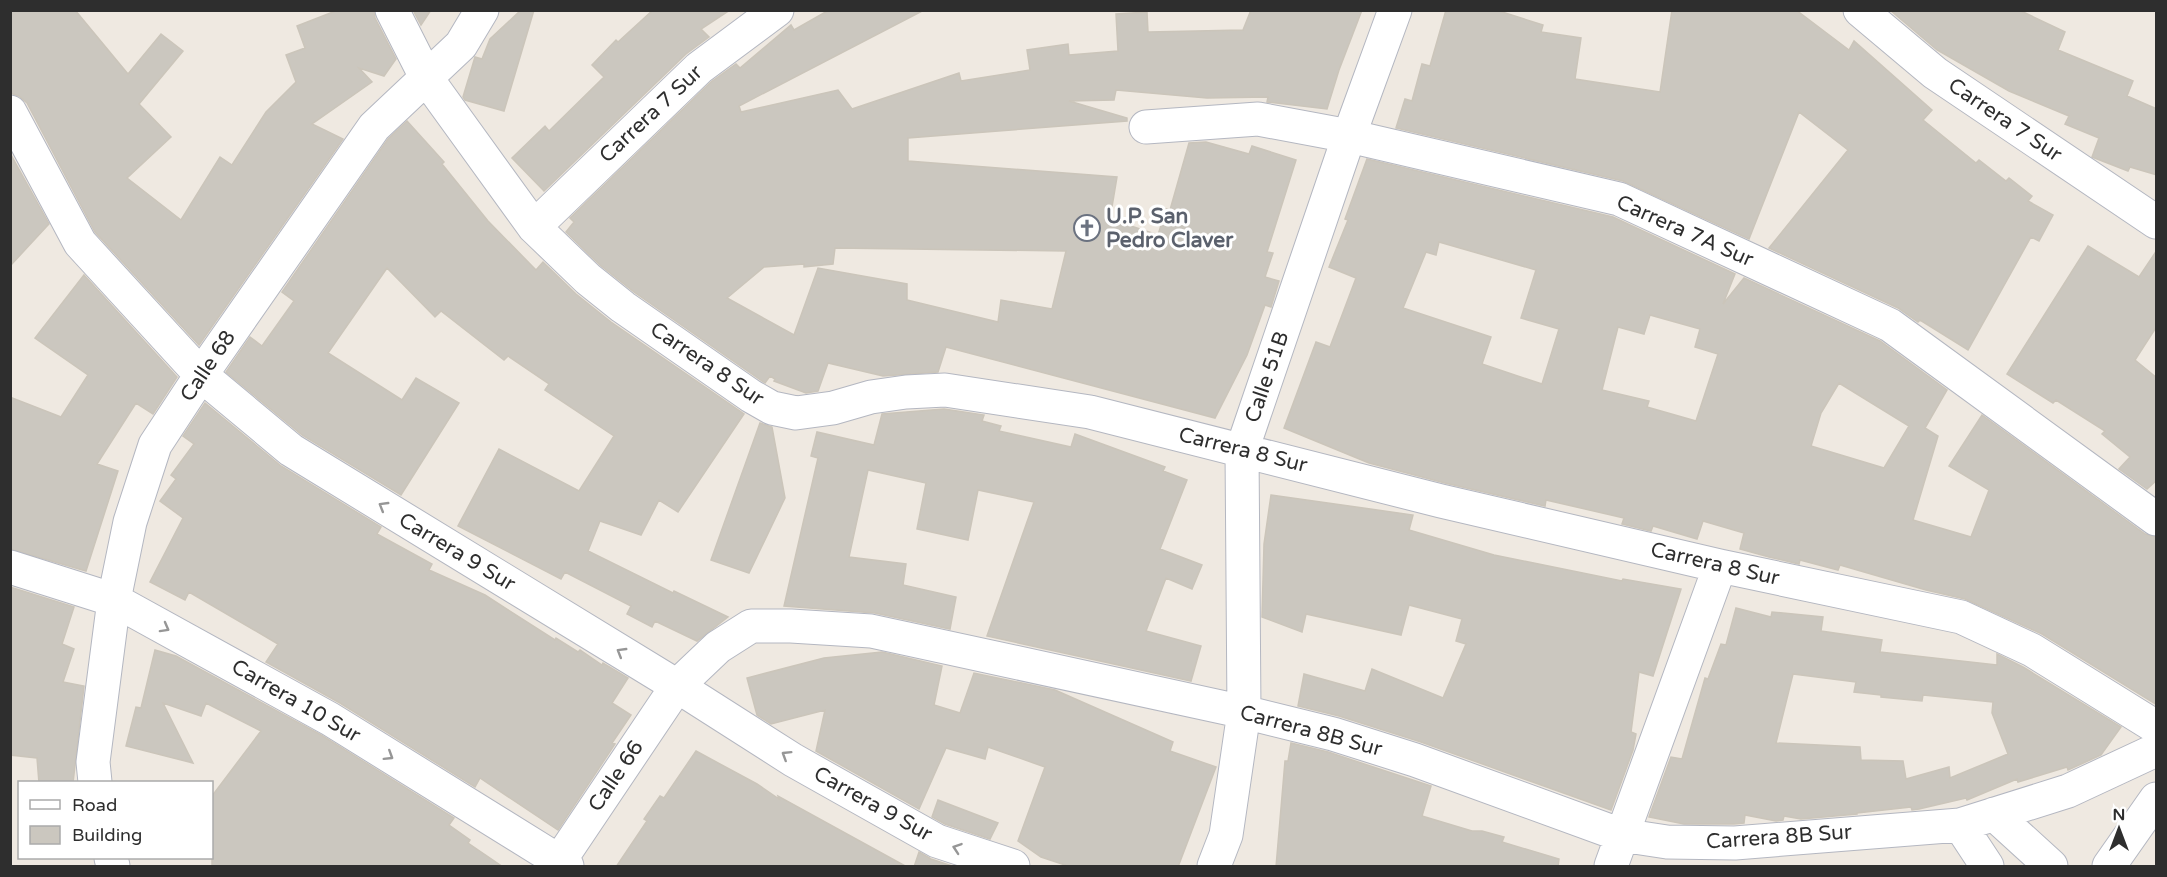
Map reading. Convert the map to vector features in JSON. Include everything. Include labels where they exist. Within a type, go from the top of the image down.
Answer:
[{"type":"street","points":[[392,10],[427,79]]},
{"type":"street","name":"Calle 68","points":[[95,781],[93,762],[114,600],[130,522],[155,445],[201,375],[374,127],[461,45],[482,10]]},
{"type":"street","name":"Carrera 7 Sur","points":[[534,227],[699,68],[777,10]]},
{"type":"street","name":"Calle 51B","points":[[1214,867],[1226,835],[1244,712],[1242,450],[1349,136],[1395,10]]},
{"type":"street","name":"Carrera 7 Sur","points":[[1860,10],[1935,73],[2157,222]]},
{"type":"street","name":"Carrera 8 Sur","points":[[427,79],[534,227],[588,279],[623,307],[751,396],[772,408],[796,413],[833,408],[871,397],[945,390],[1090,412],[1441,501],[1720,566],[1961,617],[2032,650],[2157,727]]},
{"type":"street","name":"Carrera 9 Sur","points":[[10,112],[80,243],[201,375],[291,450],[794,760],[937,841],[1013,867]]},
{"type":"street","name":"Carrera 7A Sur","points":[[1146,126],[1258,119],[1349,136],[1619,199],[1890,325],[2157,519]]},
{"type":"street","points":[[1611,867],[1720,566]]},
{"type":"street","name":"Carrera 10 Sur","points":[[10,567],[114,600],[330,719],[560,865]]},
{"type":"street","name":"Carrera 8B Sur","points":[[677,686],[718,647],[752,626],[871,631],[1244,712],[1333,734],[1414,760],[1621,835],[1666,842],[1735,843],[1960,825],[2068,791],[2157,750]]},
{"type":"street","name":"Calle 66","points":[[560,865],[677,686]]},
{"type":"street","points":[[2109,867],[2157,799]]},
{"type":"street","points":[[1994,814],[2051,867]]},
{"type":"street","points":[[1960,825],[1987,867]]},
{"type":"building","points":[[10,10],[75,10],[128,74],[161,34],[183,51],[139,104],[171,137],[127,178],[181,220],[220,157],[232,165],[266,112],[296,82],[286,55],[305,48],[297,26],[338,10],[374,10],[375,18],[396,59],[384,76],[359,68],[372,82],[312,124],[343,139],[199,345],[95,232],[27,103],[19,96],[10,93]]},
{"type":"building","points":[[413,10],[431,10],[421,25]]},
{"type":"building","points":[[521,10],[534,10],[504,111],[465,100],[463,97],[475,57],[482,59],[490,39]]},
{"type":"building","points":[[653,10],[730,10],[701,29],[709,37],[686,54],[544,191],[512,158],[545,126],[549,131],[604,77],[592,65],[616,40],[618,42]]},
{"type":"building","points":[[829,10],[924,10],[739,106],[741,112],[838,90],[852,109],[959,73],[961,81],[1030,70],[1027,50],[1068,44],[1069,55],[1118,51],[1116,14],[1147,12],[1148,32],[1243,30],[1251,10],[1362,10],[1327,109],[1267,102],[1268,97],[1207,98],[1116,90],[1114,100],[1069,101],[1127,118],[1127,121],[908,138],[908,161],[1117,177],[1110,219],[1158,235],[1166,209],[1170,210],[1189,143],[1206,142],[1249,154],[1252,146],[1296,160],[1267,252],[1273,253],[1265,277],[1279,281],[1271,307],[1265,305],[1247,355],[1215,418],[946,347],[938,372],[883,376],[828,363],[818,391],[806,393],[774,381],[775,379],[770,376],[765,383],[634,292],[600,265],[566,232],[574,222],[570,218],[711,82],[736,64],[740,68],[791,25],[794,30]],"holes":[[[835,248],[1066,251],[1052,309],[1001,300],[998,322],[907,300],[907,284],[818,268],[794,335],[727,298],[764,267],[833,264]]]},
{"type":"building","points":[[1446,10],[1496,10],[1543,25],[1541,32],[1581,38],[1575,79],[1660,92],[1672,10],[1796,10],[1849,50],[1854,41],[1932,110],[1923,120],[1976,163],[1979,160],[2006,181],[2009,178],[2032,196],[2028,201],[2053,215],[2039,241],[2031,237],[1968,350],[1898,308],[1769,248],[1848,150],[1799,112],[1749,239],[1623,181],[1396,128],[1405,99],[1412,101],[1422,64],[1430,66]]},
{"type":"building","points":[[1890,10],[2019,10],[2065,32],[2058,50],[2133,81],[2127,96],[2157,109],[2157,175],[2130,167],[2128,171],[2092,157],[2099,138],[2065,124],[2069,116],[2009,91],[1937,50]]},
{"type":"building","points":[[407,121],[444,162],[442,164],[488,221],[536,270],[543,262],[576,294],[611,322],[744,414],[678,512],[659,500],[641,535],[600,521],[588,551],[728,617],[697,641],[655,621],[652,627],[627,614],[631,606],[565,572],[561,579],[458,526],[499,449],[579,491],[614,436],[545,390],[549,384],[508,356],[504,360],[441,311],[435,317],[387,268],[328,353],[402,400],[416,378],[459,403],[401,495],[302,435],[226,372],[250,337],[262,346],[294,301],[282,292],[388,139]]},
{"type":"building","points":[[10,153],[49,224],[10,266]]},
{"type":"building","points":[[1367,159],[1613,217],[1735,274],[1723,304],[1744,278],[1880,341],[1947,390],[1925,428],[1938,436],[1913,520],[1971,537],[1989,490],[1949,466],[1982,415],[2145,534],[2157,537],[2157,705],[2042,634],[1965,599],[1840,565],[1838,570],[1800,560],[1799,564],[1740,549],[1744,533],[1703,521],[1697,539],[1653,526],[1651,531],[1622,524],[1624,518],[1546,500],[1545,506],[1445,483],[1369,463],[1284,428],[1316,342],[1330,347],[1356,278],[1329,267],[1348,220],[1345,219]],"holes":[[[1439,242],[1536,270],[1521,318],[1559,329],[1542,384],[1482,364],[1491,337],[1403,308],[1426,252],[1436,255]],[[1650,315],[1700,329],[1695,347],[1718,354],[1696,421],[1647,407],[1649,401],[1602,390],[1618,327],[1644,334]],[[1839,383],[1909,426],[1884,468],[1811,446],[1821,413]]]},
{"type":"building","points":[[2088,246],[2139,277],[2157,250],[2157,326],[2135,360],[2157,378],[2157,480],[2147,489],[2119,469],[2130,457],[2102,434],[2105,431],[2056,400],[2053,403],[2007,374]]},
{"type":"building","points":[[84,275],[177,377],[153,414],[136,403],[97,464],[118,471],[86,571],[10,549],[10,397],[61,417],[88,375],[35,338]]},
{"type":"building","points":[[205,403],[281,466],[381,527],[377,534],[432,564],[429,570],[485,595],[555,640],[556,638],[578,652],[580,650],[602,665],[603,663],[628,678],[612,703],[631,715],[612,743],[615,744],[558,830],[480,778],[475,787],[340,703],[266,662],[278,644],[189,592],[185,600],[150,582],[183,518],[160,501],[176,479],[171,475],[194,444],[183,436]]},
{"type":"building","points":[[944,409],[984,415],[982,421],[1001,426],[999,431],[1071,447],[1075,434],[1165,467],[1163,471],[1187,480],[1160,549],[1202,565],[1192,589],[1166,578],[1146,631],[1201,646],[1191,681],[987,636],[1034,502],[978,490],[968,540],[917,529],[926,483],[868,470],[849,557],[906,564],[903,585],[956,597],[950,629],[875,613],[784,606],[818,458],[811,456],[817,432],[874,445],[882,414]]},
{"type":"building","points":[[760,423],[772,427],[785,498],[749,573],[711,560]]},
{"type":"building","points":[[1271,495],[1413,515],[1409,530],[1494,555],[1622,581],[1623,579],[1681,589],[1653,676],[1639,672],[1631,732],[1636,734],[1633,750],[1611,810],[1421,742],[1339,716],[1298,706],[1304,674],[1365,691],[1372,669],[1443,698],[1466,644],[1456,641],[1462,619],[1409,605],[1401,635],[1306,614],[1302,632],[1262,617],[1264,544]]},
{"type":"building","points":[[10,587],[74,607],[62,644],[74,649],[63,682],[84,686],[73,781],[39,781],[37,758],[10,755]]},
{"type":"building","points":[[1736,608],[1771,617],[1772,612],[1823,617],[1821,631],[1882,640],[1880,652],[1997,665],[1997,654],[2023,667],[2121,727],[2101,755],[2068,770],[2067,767],[2018,782],[2017,779],[1967,800],[1966,798],[1912,810],[1911,807],[1801,819],[1784,816],[1783,820],[1776,821],[1745,815],[1744,823],[1734,824],[1684,824],[1649,817],[1671,757],[1682,759],[1705,678],[1708,679],[1721,644],[1726,645]],"holes":[[[1793,674],[1856,682],[1854,692],[1881,695],[1881,697],[1922,701],[1923,695],[1993,702],[1992,713],[2008,754],[1950,778],[1949,767],[1906,779],[1903,761],[1861,760],[1860,747],[1776,743]]]},
{"type":"building","points":[[155,650],[176,656],[321,735],[454,818],[449,825],[470,840],[468,843],[503,867],[212,867],[213,795],[261,731],[206,703],[201,716],[163,703],[193,763],[126,746],[136,707],[141,708]]},
{"type":"building","points":[[882,652],[942,666],[934,705],[960,713],[974,673],[1055,690],[1173,742],[1170,751],[1216,767],[1178,867],[1071,867],[1041,857],[1018,841],[1045,767],[988,747],[985,759],[946,748],[919,809],[816,751],[825,710],[771,724],[757,715],[747,678],[824,658]]},
{"type":"building","points":[[1291,743],[1328,752],[1431,786],[1422,816],[1472,831],[1482,831],[1504,837],[1502,842],[1559,859],[1558,867],[1276,867],[1285,761],[1288,761]]},
{"type":"building","points":[[696,751],[757,784],[779,799],[778,796],[907,867],[616,867],[647,821],[644,819],[660,796],[664,798]]},
{"type":"building","points":[[938,800],[998,823],[990,839],[945,824],[932,817]]},
{"type":"building","points":[[919,852],[931,859],[955,867],[914,867]]},
{"type":"place","name":"U.P. San Pedro Claver","points":[[1087,228]]}]
